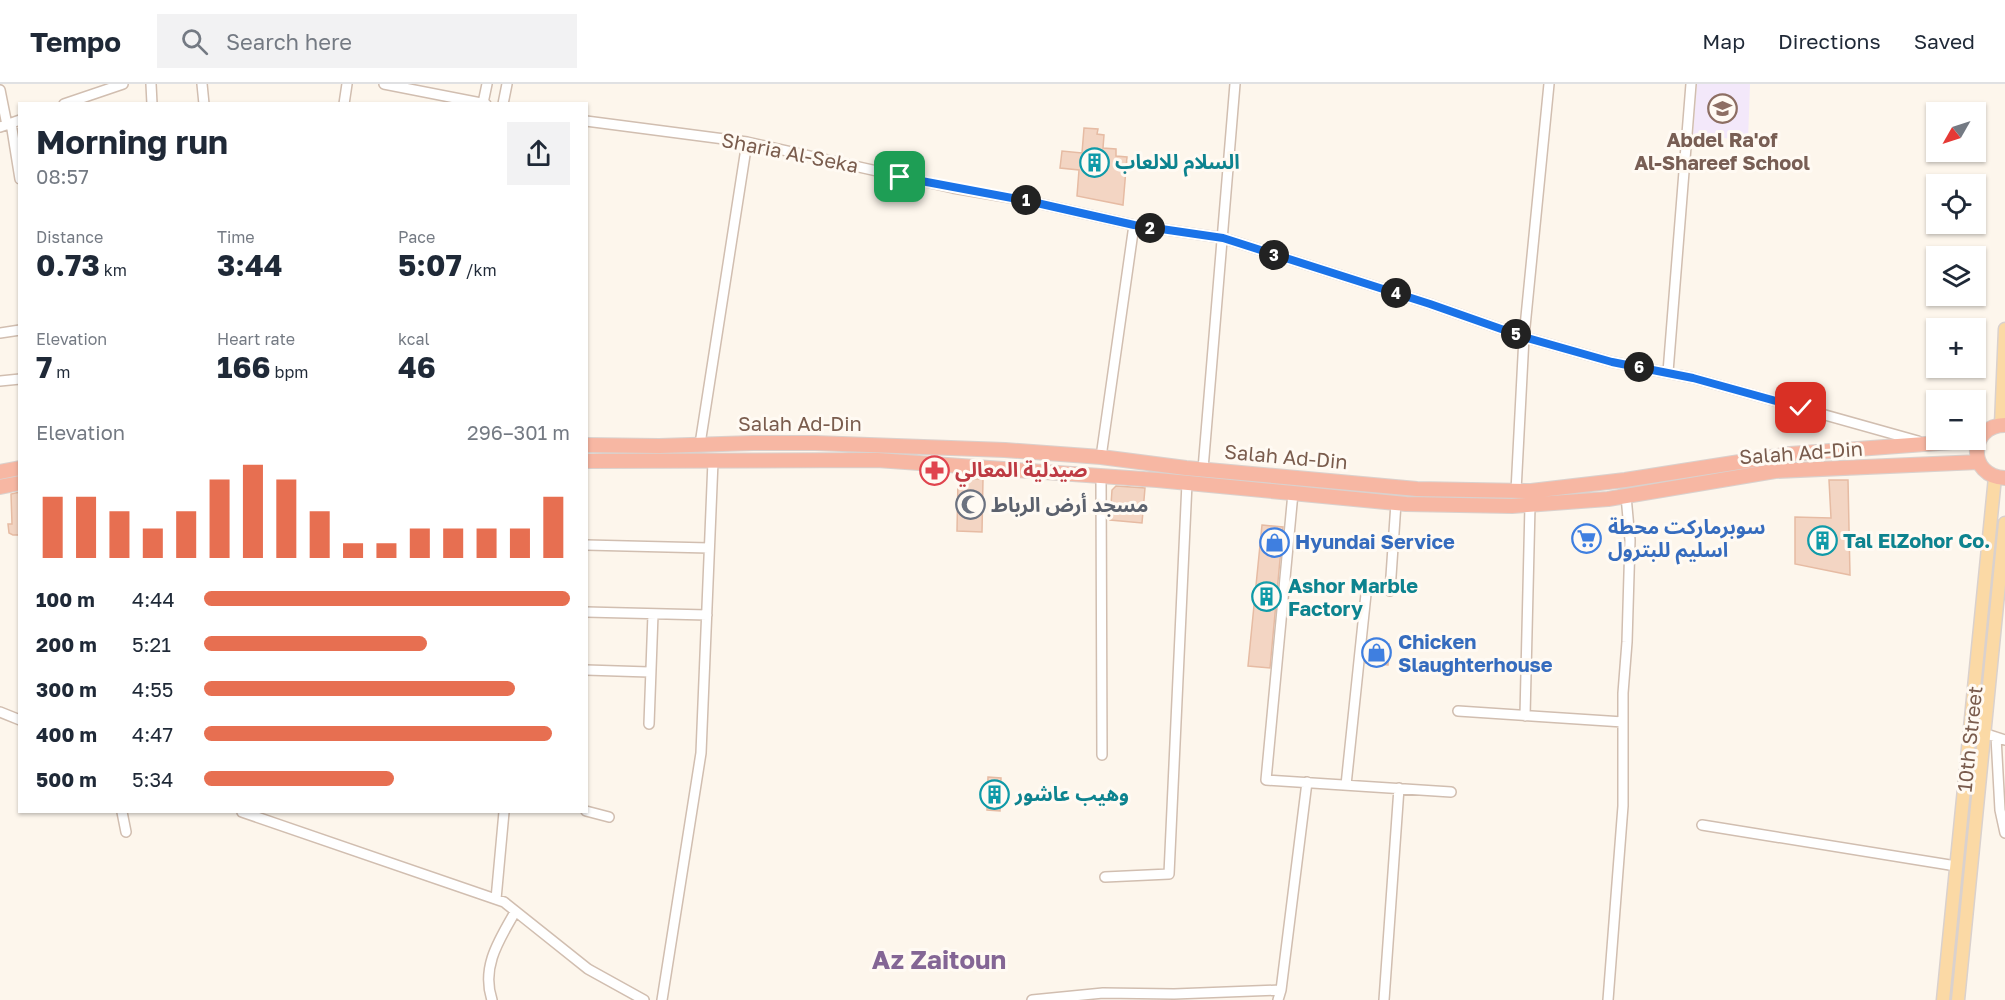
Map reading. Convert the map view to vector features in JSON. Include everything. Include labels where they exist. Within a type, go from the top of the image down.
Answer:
[{"type":"highway","points":[[1986,432],[2003,425]]},
{"type":"highway","name":"Salah Ad-Din","points":[[588,445],[869,444],[1101,457],[1418,489],[1516,491],[1625,480],[1790,454],[1926,444]]},
{"type":"highway","points":[[1977,450],[1979,462],[1987,473],[2000,478]]},
{"type":"highway","name":"Salah Ad-Din","points":[[588,461],[877,460],[1186,483],[1396,503],[1530,505],[1626,496],[1775,471],[1979,462]]},
{"type":"highway","points":[[0,472],[18,468]]},
{"type":"highway","points":[[0,488],[18,484]]},
{"type":"main road","points":[[2003,425],[2005,329]]},
{"type":"main road","name":"10th Street","points":[[1943,1000],[2000,478]]},
{"type":"main road","name":"10th Street","points":[[1958,1000],[1995,736],[2005,523]]},
{"type":"street","points":[[70,102],[123,84]]},
{"type":"street","points":[[151,84],[152,102]]},
{"type":"street","points":[[202,84],[204,102]]},
{"type":"street","points":[[344,102],[347,84]]},
{"type":"street","points":[[384,84],[421,88],[439,99],[473,102]]},
{"type":"street","points":[[484,102],[487,84]]},
{"type":"street","points":[[503,102],[507,84]]},
{"type":"street","points":[[1203,469],[1235,84]]},
{"type":"street","points":[[1516,491],[1524,337],[1549,84]]},
{"type":"street","points":[[1668,372],[1690,84]]},
{"type":"street","points":[[0,90],[18,169]]},
{"type":"street","name":"Sharia Al-Seka","points":[[588,121],[747,142],[1134,225],[1223,238],[1430,304],[1524,337],[1612,362],[1668,372],[1738,390],[1926,443]]},
{"type":"street","points":[[700,444],[747,142]]},
{"type":"street","points":[[1101,457],[1134,225]]},
{"type":"street","points":[[0,333],[18,330]]},
{"type":"street","points":[[0,381],[18,379]]},
{"type":"street","points":[[662,1000],[701,753],[713,461]]},
{"type":"street","points":[[1101,476],[1101,755]]},
{"type":"street","points":[[1105,877],[1169,874],[1186,483]]},
{"type":"street","points":[[1293,493],[1266,780],[1451,792]]},
{"type":"street","points":[[1608,1000],[1621,851],[1630,540],[1626,496]]},
{"type":"street","points":[[1390,591],[1396,503]]},
{"type":"street","points":[[1525,716],[1530,505]]},
{"type":"street","points":[[588,545],[709,548]]},
{"type":"street","points":[[1346,785],[1366,594]]},
{"type":"street","points":[[588,612],[707,615]]},
{"type":"street","points":[[649,724],[649,672],[653,614]]},
{"type":"street","points":[[588,670],[649,672]]},
{"type":"street","points":[[1458,711],[1623,722]]},
{"type":"street","points":[[0,712],[18,719]]},
{"type":"street","points":[[1971,729],[1995,736],[2000,810],[2005,832]]},
{"type":"street","points":[[1278,1000],[1307,782]]},
{"type":"street","points":[[1384,1000],[1399,788]]},
{"type":"street","points":[[588,812],[609,817]]},
{"type":"street","points":[[122,813],[126,831]]},
{"type":"street","points":[[245,813],[504,902],[588,969],[644,1000]]},
{"type":"street","points":[[280,823],[282,813]]},
{"type":"street","points":[[496,899],[504,813]]},
{"type":"street","points":[[1702,825],[1956,866]]},
{"type":"street","points":[[492,1000],[489,988],[489,966],[501,936],[515,912]]},
{"type":"street","points":[[1032,1000],[1103,993],[1174,994],[1281,990]]},
{"type":"shaded area","name":"Abdel Ra'of Al-Shareef School","points":[[1697,84],[1750,84],[1748,141],[1693,134]]},
{"type":"building","name":"السلام للالعاب","points":[[1084,128],[1098,129],[1097,134],[1104,135],[1103,148],[1116,149],[1116,156],[1127,157],[1123,205],[1077,196],[1079,170],[1060,168],[1062,151],[1082,153]]},
{"type":"building","name":"مسجد أرض الرباط","points":[[958,479],[983,479],[982,532],[957,531]]},
{"type":"building","name":"Tal ElZohor Co.","points":[[1829,480],[1848,480],[1850,575],[1795,564],[1795,517],[1831,518]]},
{"type":"building","points":[[1116,486],[1145,488],[1142,523],[1110,520],[1112,490]]},
{"type":"building","points":[[18,492],[18,535],[9,533],[8,524],[12,524],[11,494]]},
{"type":"building","name":"Ashor Marble Factory","points":[[1262,525],[1283,527],[1270,668],[1248,666]]},
{"type":"building","name":"Chicken Slaughterhouse","points":[[1368,642],[1389,644],[1388,665],[1366,663]]},
{"type":"building","name":"وهيب عاشور","points":[[988,777],[1001,778],[1000,811],[987,810]]},
{"type":"place","name":"Abdel Ra'of Al-Shareef School","points":[[1722,109]]},
{"type":"place","name":"السلام للالعاب","points":[[1094,162]]},
{"type":"place","name":"صيدلية المعالي","points":[[934,470]]},
{"type":"place","name":"مسجد أرض الرباط","points":[[970,505]]},
{"type":"place","name":"سوبرماركت محطة اسليم للبترول","points":[[1587,539]]},
{"type":"place","name":"Tal ElZohor Co.","points":[[1822,541]]},
{"type":"place","name":"Hyundai Service","points":[[1274,542]]},
{"type":"place","name":"Ashor Marble Factory","points":[[1267,597]]},
{"type":"place","name":"Chicken Slaughterhouse","points":[[1377,653]]},
{"type":"place","name":"وهيب عاشور","points":[[994,794]]},
{"type":"district","name":"Az Zaitoun","points":[[939,960]]},
{"type":"route","points":[[900,177],[1028,201],[1134,225],[1223,238],[1430,304],[1524,337],[1612,362],[1693,378],[1801,408]]}]
